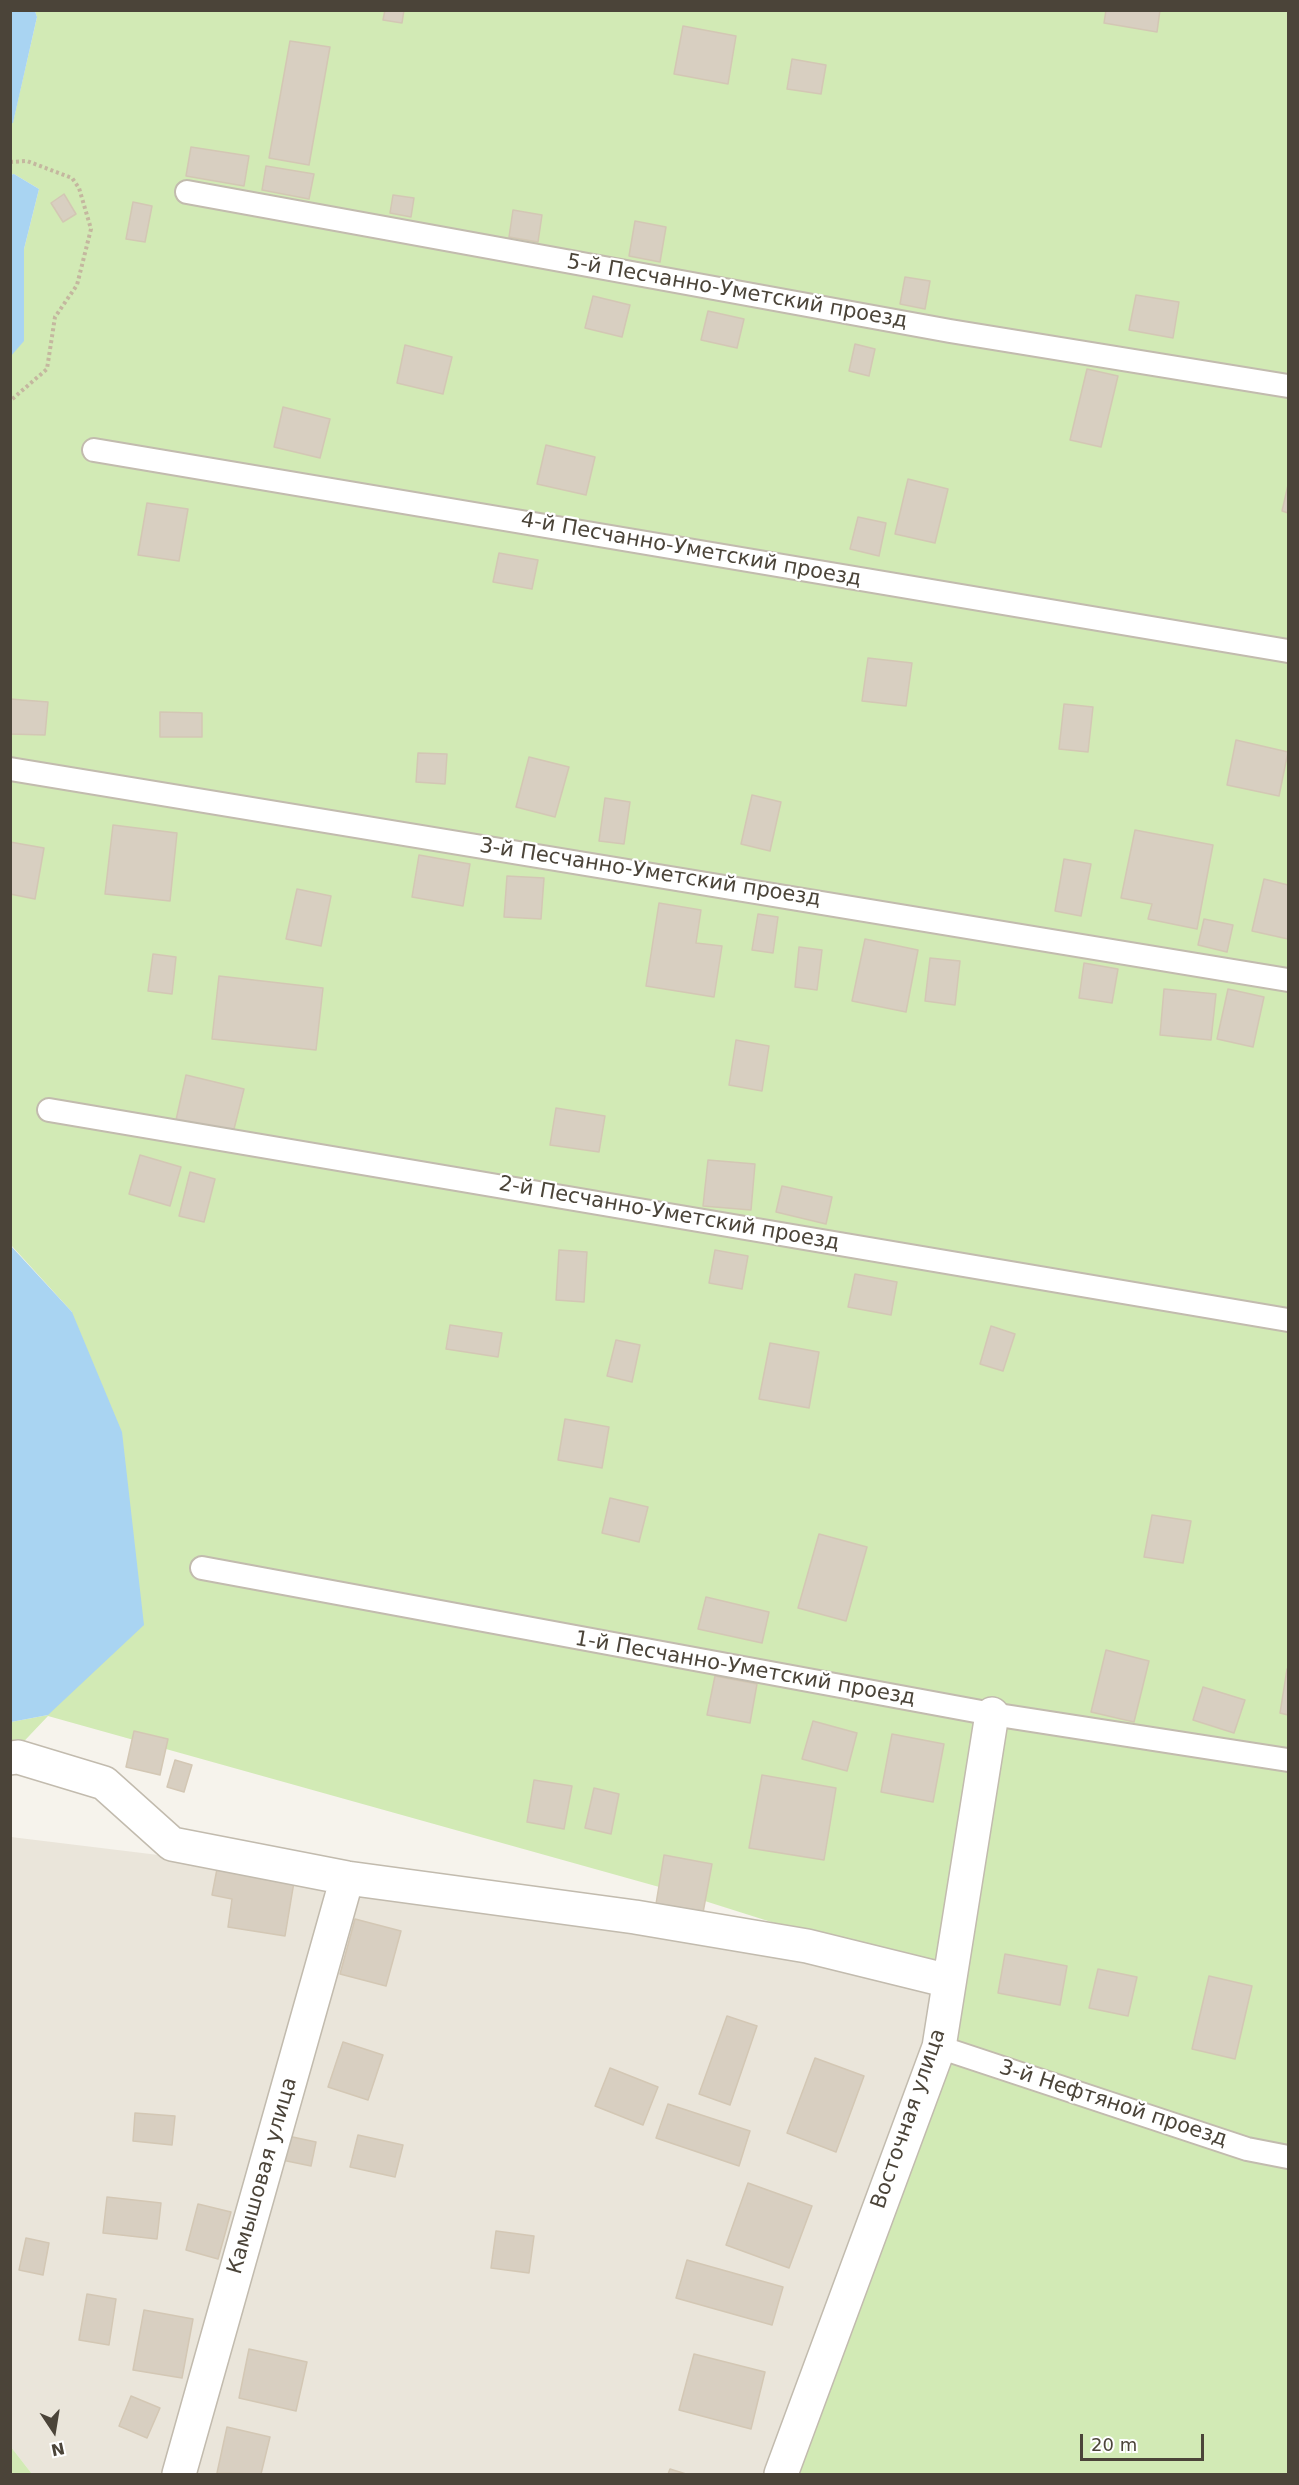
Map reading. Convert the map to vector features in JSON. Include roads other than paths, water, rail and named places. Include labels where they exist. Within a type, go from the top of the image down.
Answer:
[{"type":"street","name":"Восточная улица","points":[[781,2475],[939,2047],[992,1714]]},
{"type":"street","points":[[10,1758],[18,1757],[104,1783],[172,1844],[347,1878],[635,1917],[807,1946],[949,1981]]},
{"type":"street","name":"Камышовая улица","points":[[179,2475],[347,1878]]},
{"type":"lane","name":"5-й Песчанно-Уметский проезд","points":[[186,192],[950,331],[1288,386]]},
{"type":"lane","name":"4-й Песчанно-Уметский проезд","points":[[94,450],[1288,651]]},
{"type":"lane","name":"3-й Песчанно-Уметский проезд","points":[[10,769],[1288,980]]},
{"type":"lane","name":"2-й Песчанно-Уметский проезд","points":[[49,1110],[1288,1320]]},
{"type":"lane","name":"1-й Песчанно-Уметский проезд","points":[[202,1568],[992,1714],[1288,1760]]},
{"type":"lane","name":"3-й Нефтяной проезд","points":[[939,2047],[1247,2149],[1288,2157]]},
{"type":"water","points":[[11,10],[35,11],[37,17],[13,123],[11,123]]},
{"type":"water","points":[[14,174],[39,189],[24,249],[24,341],[11,356],[10,175]]},
{"type":"water","points":[[10,1245],[72,1312],[122,1432],[144,1625],[48,1715],[11,1722]]}]
